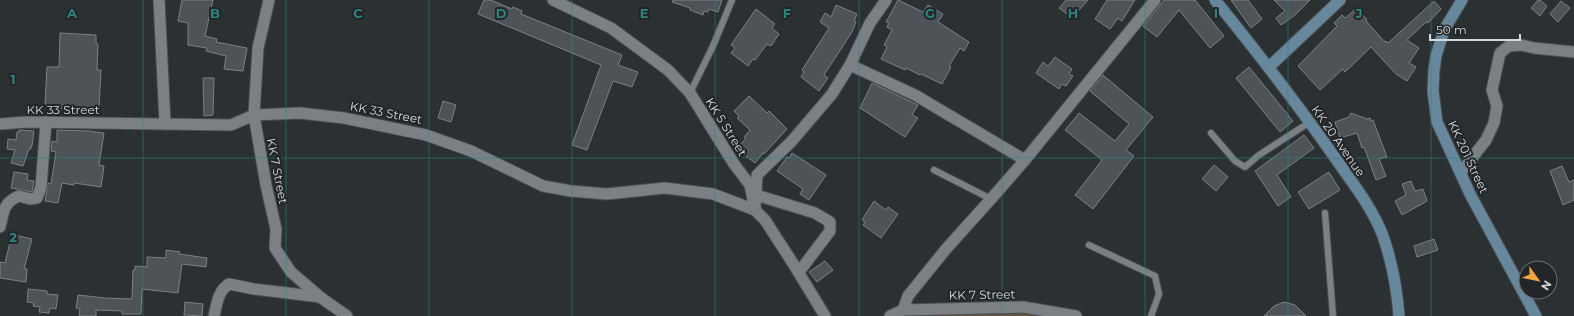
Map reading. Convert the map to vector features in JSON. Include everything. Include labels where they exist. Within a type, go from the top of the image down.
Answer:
[{"type":"main road","name":"KK 20 Avenue","points":[[1215,0],[1269,67],[1310,122],[1369,207],[1382,235],[1390,258],[1398,291],[1399,316]]},
{"type":"main road","points":[[1269,67],[1340,0]]},
{"type":"main road","name":"KK 201 Street","points":[[1462,0],[1444,30],[1436,56],[1433,91],[1437,122],[1473,200],[1536,316]]},
{"type":"street","points":[[159,0],[165,123]]},
{"type":"street","name":"KK 7 Street","points":[[269,0],[258,48],[254,115],[266,185],[276,229],[275,248],[291,272],[320,297],[347,316]]},
{"type":"street","name":"KK 5 Street","points":[[553,0],[611,28],[668,70],[690,93],[734,164],[750,185],[755,210]]},
{"type":"street","points":[[825,316],[765,220],[755,210],[757,175],[791,142],[832,94],[850,65],[870,23],[886,0]]},
{"type":"street","points":[[903,310],[908,296],[946,248],[1025,160],[1155,0]]},
{"type":"street","points":[[1461,172],[1486,140],[1494,123],[1497,106],[1492,90],[1500,52],[1509,46],[1521,45],[1534,48],[1574,52]]},
{"type":"street","points":[[850,65],[916,95],[1025,160]]},
{"type":"street","name":"KK 33 Street","points":[[0,124],[46,122],[231,125],[254,115],[300,113],[329,116],[426,135],[471,151],[543,186],[571,191],[607,194],[665,188],[714,194],[755,210]]},
{"type":"street","points":[[0,227],[9,200],[19,196],[30,199],[37,198],[41,187],[46,122]]},
{"type":"street","points":[[756,195],[816,213],[830,222],[830,231],[798,272]]},
{"type":"street","points":[[214,316],[222,288],[229,284],[254,289],[320,297]]},
{"type":"street","name":"KK 7 Street","points":[[890,316],[903,310],[1023,307],[1076,316]]},
{"type":"lane","points":[[690,93],[713,46],[732,0]]},
{"type":"lane","points":[[1211,134],[1235,161],[1245,167],[1259,155],[1310,122]]},
{"type":"lane","points":[[934,170],[991,199]]},
{"type":"lane","points":[[1325,213],[1334,316]]},
{"type":"lane","points":[[1089,245],[1155,276],[1159,294],[1151,316]]},
{"type":"shaded area","points":[[1028,312],[1046,316],[908,316],[911,315]]},
{"type":"building","points":[[182,0],[213,0],[205,36],[217,39],[216,42],[247,48],[243,71],[224,69],[226,56],[206,51],[207,48],[188,45],[188,23],[178,21]]},
{"type":"building","points":[[484,0],[491,0],[512,9],[513,7],[522,11],[521,14],[622,55],[618,65],[638,72],[632,87],[613,81],[587,150],[572,145],[601,65],[478,14]]},
{"type":"building","points":[[673,0],[722,0],[718,12],[709,9],[708,12],[704,11],[703,15],[690,10],[690,8],[672,2]]},
{"type":"building","points":[[898,0],[923,12],[928,5],[943,14],[938,22],[969,42],[964,51],[960,48],[949,66],[951,67],[942,84],[921,74],[920,75],[906,68],[905,70],[881,59],[887,47],[884,45],[892,30],[887,27],[889,23],[886,22]]},
{"type":"building","points":[[1066,0],[1088,0],[1072,18],[1059,8]]},
{"type":"building","points":[[1107,0],[1135,0],[1122,21],[1118,18],[1110,29],[1095,19]]},
{"type":"building","points":[[1164,0],[1195,0],[1224,36],[1210,48],[1179,10],[1157,37],[1143,26]]},
{"type":"building","points":[[1231,0],[1248,0],[1262,19],[1251,28]]},
{"type":"building","points":[[1274,0],[1310,0],[1295,15],[1281,25],[1276,18],[1285,11]]},
{"type":"building","points":[[1538,0],[1547,6],[1540,16],[1531,8]]},
{"type":"building","points":[[1434,1],[1441,9],[1428,23],[1426,22],[1407,40],[1419,48],[1409,63],[1416,67],[1407,81],[1396,74],[1371,47],[1345,72],[1343,69],[1320,90],[1298,66],[1337,26],[1334,23],[1342,15],[1345,18],[1357,8],[1367,20],[1366,21],[1385,42],[1386,41],[1388,43]]},
{"type":"building","points":[[1561,1],[1570,8],[1558,22],[1550,14]]},
{"type":"building","points":[[836,5],[857,14],[854,21],[856,22],[852,32],[824,75],[828,78],[819,91],[801,77],[804,72],[802,70],[829,28],[820,22],[825,13],[831,17]]},
{"type":"building","points":[[756,9],[775,24],[772,28],[779,34],[771,46],[767,44],[755,60],[753,59],[748,66],[731,53],[735,48],[731,45]]},
{"type":"building","points":[[60,33],[96,35],[96,43],[98,44],[97,70],[101,70],[99,107],[94,107],[94,109],[50,108],[50,105],[45,104],[47,67],[59,67]]},
{"type":"building","points":[[1055,57],[1072,69],[1069,74],[1073,76],[1066,86],[1062,84],[1059,89],[1036,73],[1043,62],[1048,66]]},
{"type":"building","points":[[1249,67],[1293,121],[1280,132],[1236,78]]},
{"type":"building","points":[[1103,75],[1153,117],[1126,150],[1134,156],[1093,209],[1075,195],[1102,160],[1065,130],[1079,113],[1115,141],[1129,124],[1090,91]]},
{"type":"building","points":[[203,78],[214,78],[213,115],[204,116]]},
{"type":"building","points":[[872,83],[918,105],[912,115],[918,118],[905,137],[860,108]]},
{"type":"building","points":[[749,96],[767,113],[769,111],[787,129],[755,163],[737,149],[746,138],[744,137],[750,130],[737,118],[739,116],[734,111]]},
{"type":"building","points":[[443,101],[456,105],[451,122],[438,118]]},
{"type":"building","points":[[1351,113],[1367,119],[1370,118],[1371,121],[1373,120],[1387,157],[1379,159],[1386,176],[1376,180],[1364,147],[1362,148],[1357,133],[1340,138],[1335,122],[1349,117]]},
{"type":"building","points":[[19,130],[34,131],[32,146],[31,149],[29,149],[23,166],[11,163],[15,150],[7,149],[8,139],[16,140],[17,132],[19,132]]},
{"type":"building","points":[[57,130],[104,133],[99,165],[104,166],[101,187],[74,183],[74,185],[62,183],[58,203],[45,201],[48,183],[51,184],[56,152],[51,151],[52,141],[57,142]]},
{"type":"building","points":[[1304,135],[1314,148],[1277,175],[1291,197],[1278,206],[1255,171]]},
{"type":"building","points":[[792,153],[826,175],[809,200],[800,194],[803,189],[777,171],[787,157],[789,158]]},
{"type":"building","points":[[1214,165],[1228,177],[1216,191],[1202,179]]},
{"type":"building","points":[[1562,166],[1569,182],[1574,180],[1574,200],[1563,205],[1550,171]]},
{"type":"building","points":[[14,172],[28,174],[27,180],[34,181],[32,192],[11,188]]},
{"type":"building","points":[[1329,172],[1340,190],[1309,209],[1298,192]]},
{"type":"building","points":[[1411,181],[1415,191],[1423,189],[1427,201],[1402,215],[1395,201],[1406,195],[1402,184]]},
{"type":"building","points":[[874,201],[886,210],[888,207],[898,214],[881,238],[863,225],[865,222],[862,220]]},
{"type":"building","points":[[15,235],[32,239],[24,269],[27,269],[26,282],[0,278],[0,262],[5,263],[11,238],[14,239]]},
{"type":"building","points":[[1434,239],[1438,250],[1417,257],[1414,246]]},
{"type":"building","points":[[166,250],[180,252],[179,254],[207,258],[206,267],[182,264],[178,293],[142,289],[141,314],[122,314],[122,311],[96,310],[96,316],[79,316],[80,309],[76,308],[78,295],[132,299],[133,270],[135,270],[135,266],[147,267],[147,257],[166,258]]},
{"type":"building","points":[[825,261],[833,270],[817,282],[809,272]]},
{"type":"building","points":[[28,289],[47,291],[47,294],[58,295],[56,309],[50,308],[49,313],[39,312],[40,307],[33,306],[34,303],[27,302]]},
{"type":"building","points":[[185,302],[203,304],[202,316],[184,315]]},
{"type":"building","points":[[1284,302],[1295,305],[1306,316],[1264,316],[1274,306]]}]
